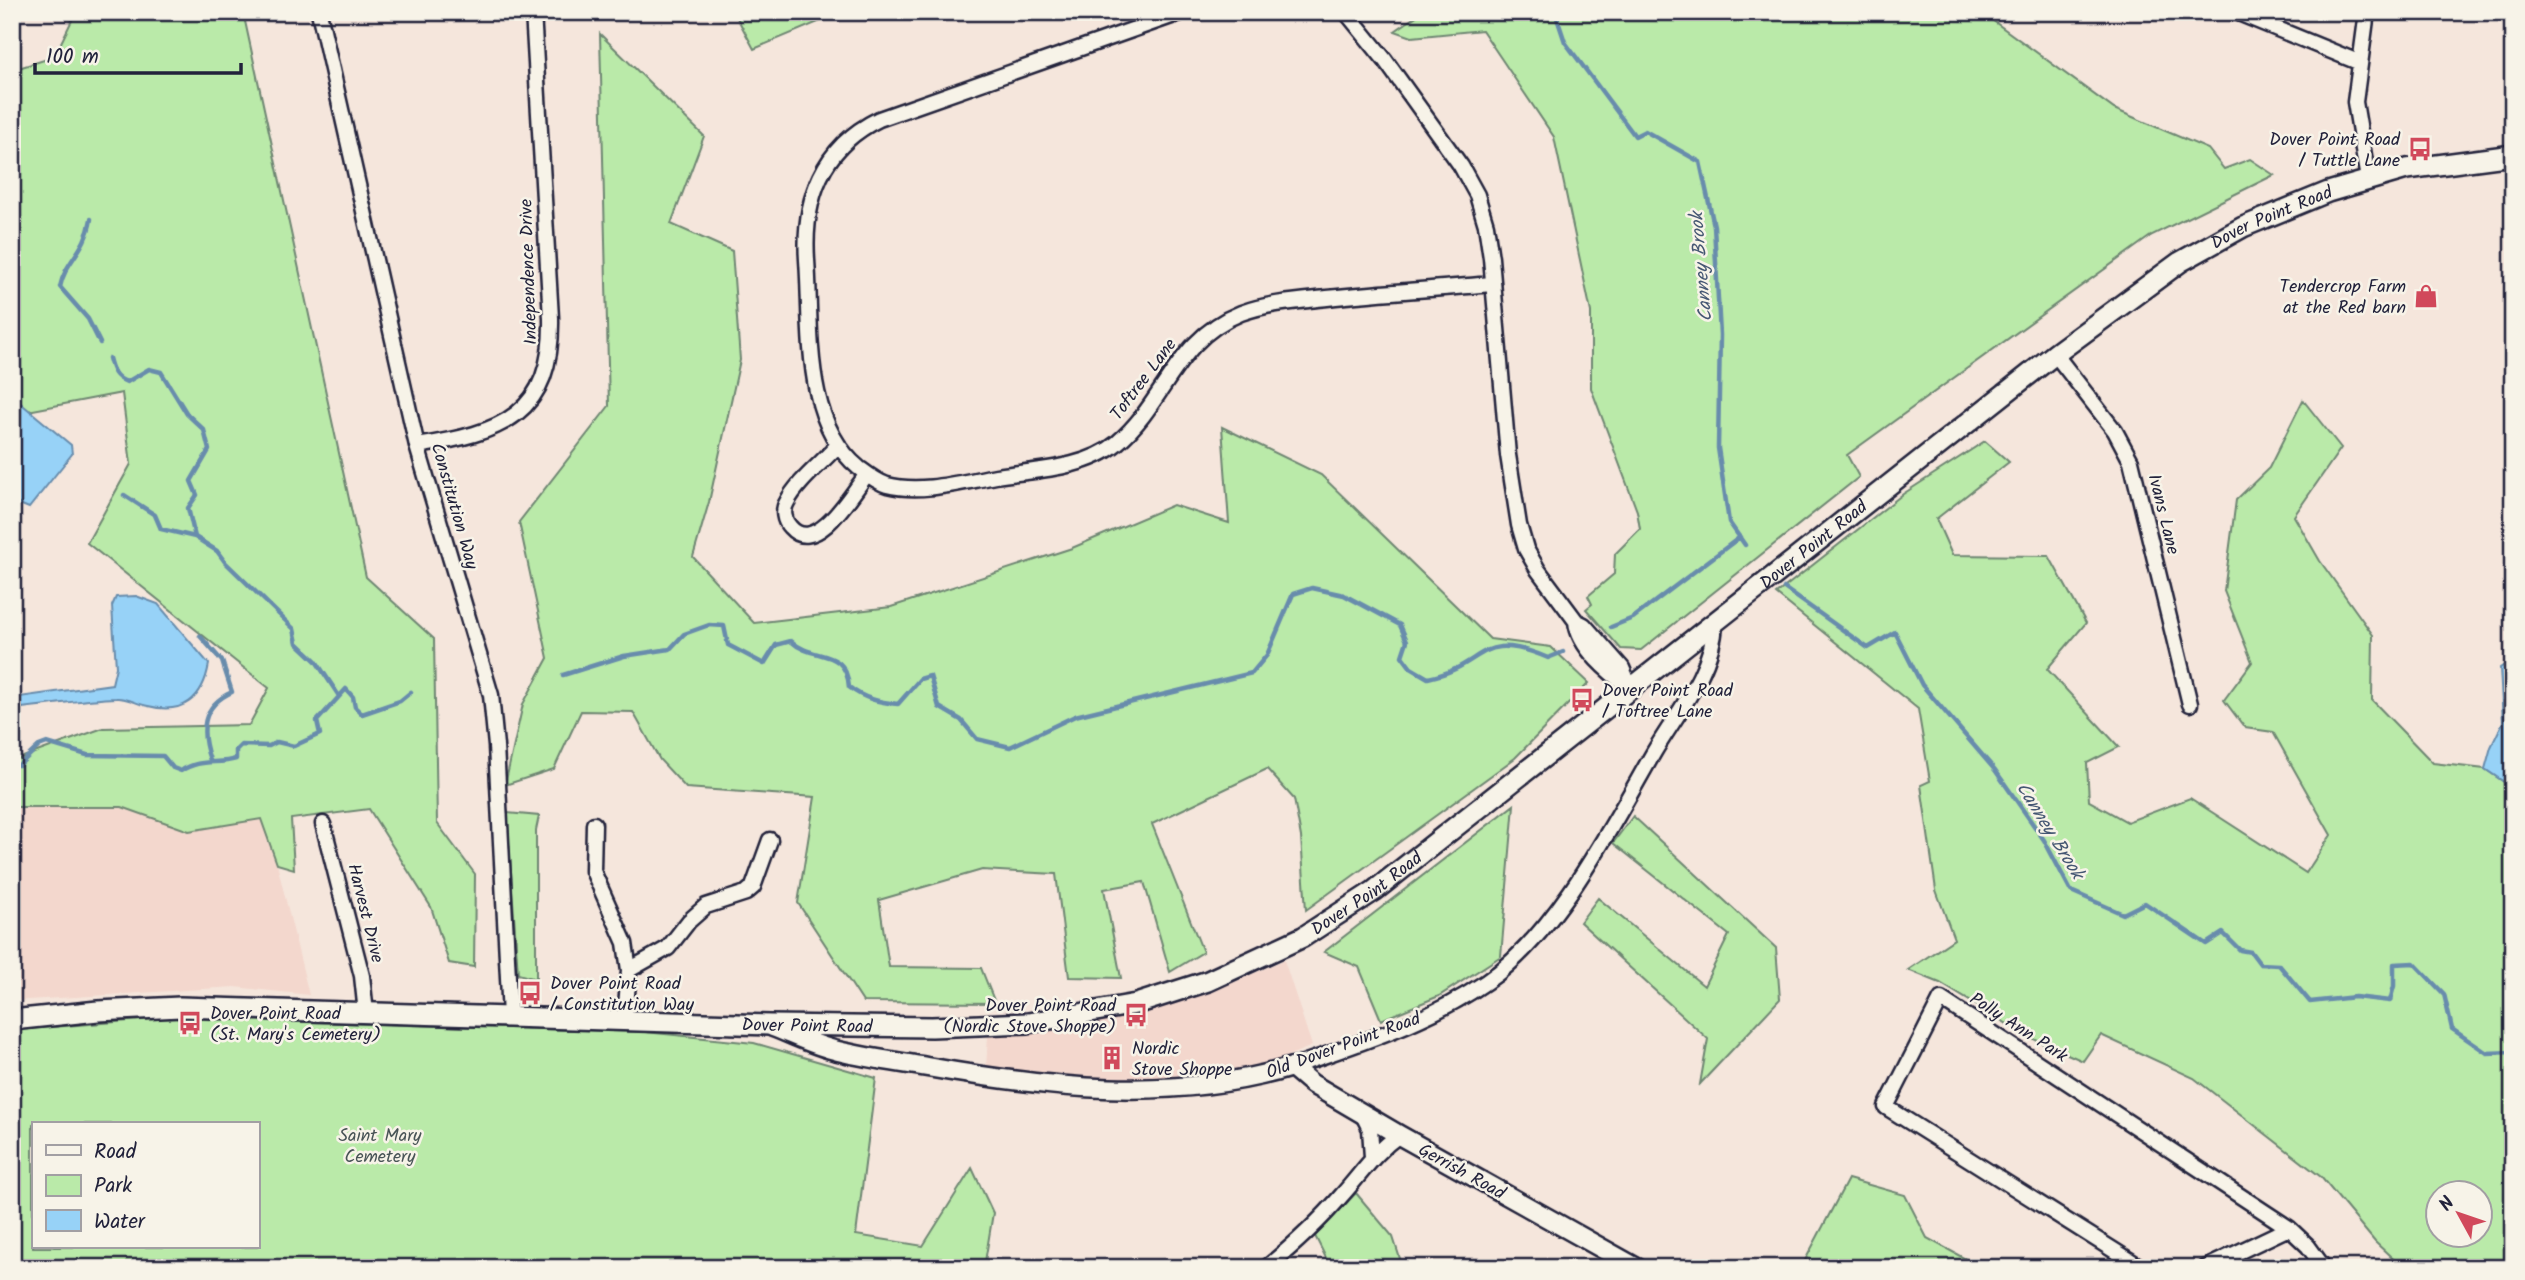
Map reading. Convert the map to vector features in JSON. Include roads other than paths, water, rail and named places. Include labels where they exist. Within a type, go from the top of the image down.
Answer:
[{"type":"main road","name":"Dover Point Road","points":[[12,1020],[98,1011],[180,1007],[770,1025],[932,1027],[1028,1023],[1136,1004],[1208,982],[1291,944],[1341,914],[1444,838],[2055,354],[2155,278],[2210,244],[2280,210],[2368,179],[2432,164],[2513,155]]},
{"type":"street","name":"Constitution Way","points":[[318,12],[417,446],[491,695],[510,1016]]},
{"type":"street","name":"Independence Drive","points":[[417,446],[474,437],[511,419],[536,392],[549,362],[551,318],[533,12]]},
{"type":"street","name":"Toftree Lane","points":[[1183,12],[879,119],[851,135],[829,159],[810,202],[807,251],[816,384],[824,418],[837,446],[867,474],[883,484],[897,487],[944,485],[1090,459],[1117,444],[1149,406],[1187,349],[1214,327],[1240,313],[1276,304],[1492,284]]},
{"type":"street","points":[[1346,12],[1385,60],[1461,166],[1477,195],[1486,225],[1508,455],[1518,525],[1526,549],[1538,570],[1576,621],[1577,630],[1599,660],[1631,689]]},
{"type":"street","points":[[2236,12],[2358,62]]},
{"type":"street","points":[[2367,12],[2358,62],[2356,118],[2368,179]]},
{"type":"street","name":"Ivans Lane","points":[[2055,354],[2115,430],[2131,461],[2190,704]]},
{"type":"street","points":[[837,446],[787,501],[784,516],[792,530],[805,536],[820,532],[867,474]]},
{"type":"street","name":"Old Dover Point Road","points":[[770,1025],[836,1051],[1000,1080],[1083,1088],[1176,1086],[1268,1074],[1388,1033],[1438,1010],[1488,981],[1508,964],[1560,904],[1595,852],[1696,682],[1714,645],[1715,624]]},
{"type":"street","name":"Harvest Drive","points":[[323,824],[362,976],[366,1013]]},
{"type":"street","points":[[594,824],[593,872],[625,943],[629,970],[625,1019]]},
{"type":"street","points":[[629,970],[668,948],[689,921],[706,906],[736,897],[753,887],[770,840]]},
{"type":"street","name":"Polly Ann Park","points":[[2142,1268],[1886,1107],[1941,999],[2289,1228],[2308,1245],[2324,1268]]},
{"type":"street","name":"Gerrish Road","points":[[1292,1067],[1312,1084],[1363,1115],[1637,1268]]},
{"type":"street","points":[[1363,1115],[1370,1129],[1372,1157]]},
{"type":"street","points":[[1266,1268],[1327,1213],[1372,1157],[1398,1135]]},
{"type":"street","points":[[2205,1268],[2289,1228]]},
{"type":"water","points":[[12,396],[71,445],[72,454],[29,508],[12,501]]},
{"type":"water","points":[[136,596],[158,604],[209,664],[202,687],[189,702],[181,706],[160,708],[116,698],[12,709],[12,698],[112,684],[116,667],[112,606],[116,597]]},
{"type":"water","points":[[2509,662],[2513,664],[2513,788],[2485,769],[2491,747],[2503,722],[2500,668]]},
{"type":"waterway","name":"Canney Brook","points":[[1555,12],[1565,42],[1635,136],[1645,131],[1700,162],[1714,226],[1720,335],[1718,448],[1729,522],[1745,545]]},
{"type":"waterway","points":[[91,219],[85,239],[66,270],[60,287],[88,319],[100,343]]},
{"type":"waterway","points":[[109,358],[115,373],[127,382],[149,369],[161,372],[187,414],[204,430],[209,450],[191,481],[197,495],[188,508],[195,537],[217,551],[294,629],[297,643],[316,661],[339,696]]},
{"type":"waterway","points":[[124,495],[155,515],[161,529],[195,537]]},
{"type":"waterway","points":[[1611,627],[1633,618],[1740,537]]},
{"type":"waterway","points":[[563,675],[624,656],[670,649],[684,634],[709,625],[724,626],[728,645],[764,664],[776,645],[791,641],[809,651],[827,656],[842,665],[849,687],[878,701],[898,704],[920,679],[930,676],[939,707],[961,720],[977,739],[1010,747],[1075,716],[1252,673],[1267,655],[1293,594],[1312,588],[1344,595],[1400,625],[1407,641],[1402,656],[1411,668],[1428,678],[1462,666],[1494,648],[1525,650],[1548,658],[1563,652]]},
{"type":"waterway","name":"Canney Brook","points":[[1784,588],[1868,648],[1895,632],[1922,685],[1995,770],[2044,840],[2071,891],[2123,914],[2145,903],[2206,944],[2223,933],[2240,950],[2251,952],[2260,964],[2279,965],[2310,1002],[2355,997],[2390,1001],[2394,986],[2394,964],[2414,963],[2444,994],[2452,1029],[2487,1053],[2513,1052]]},
{"type":"waterway","points":[[200,636],[222,661],[232,692],[214,704],[206,720],[204,729],[210,760]]},
{"type":"waterway","points":[[12,765],[19,765],[39,746],[47,743],[87,755],[163,756],[173,768],[181,771],[195,764],[236,759],[236,750],[241,745],[269,746],[277,742],[294,746],[320,734],[317,721],[346,689],[353,697],[355,707],[362,714],[400,701],[411,692]]},
{"type":"place","name":"Dover Point Road / Tuttle Lane","points":[[2420,149]]},
{"type":"place","name":"Tendercrop Farm at the Red barn","points":[[2426,296]]},
{"type":"place","name":"Dover Point Road / Toftree Lane","points":[[1582,700]]},
{"type":"place","name":"Dover Point Road / Constitution Way","points":[[530,993]]},
{"type":"place","name":"Dover Point Road (Nordic Stove Shoppe)","points":[[1136,1015]]},
{"type":"place","name":"Dover Point Road (St. Mary's Cemetery)","points":[[190,1023]]},
{"type":"place","name":"Nordic Stove Shoppe","points":[[1112,1058]]},
{"type":"park label","name":"Saint Mary Cemetery","points":[[380,1145]]}]
